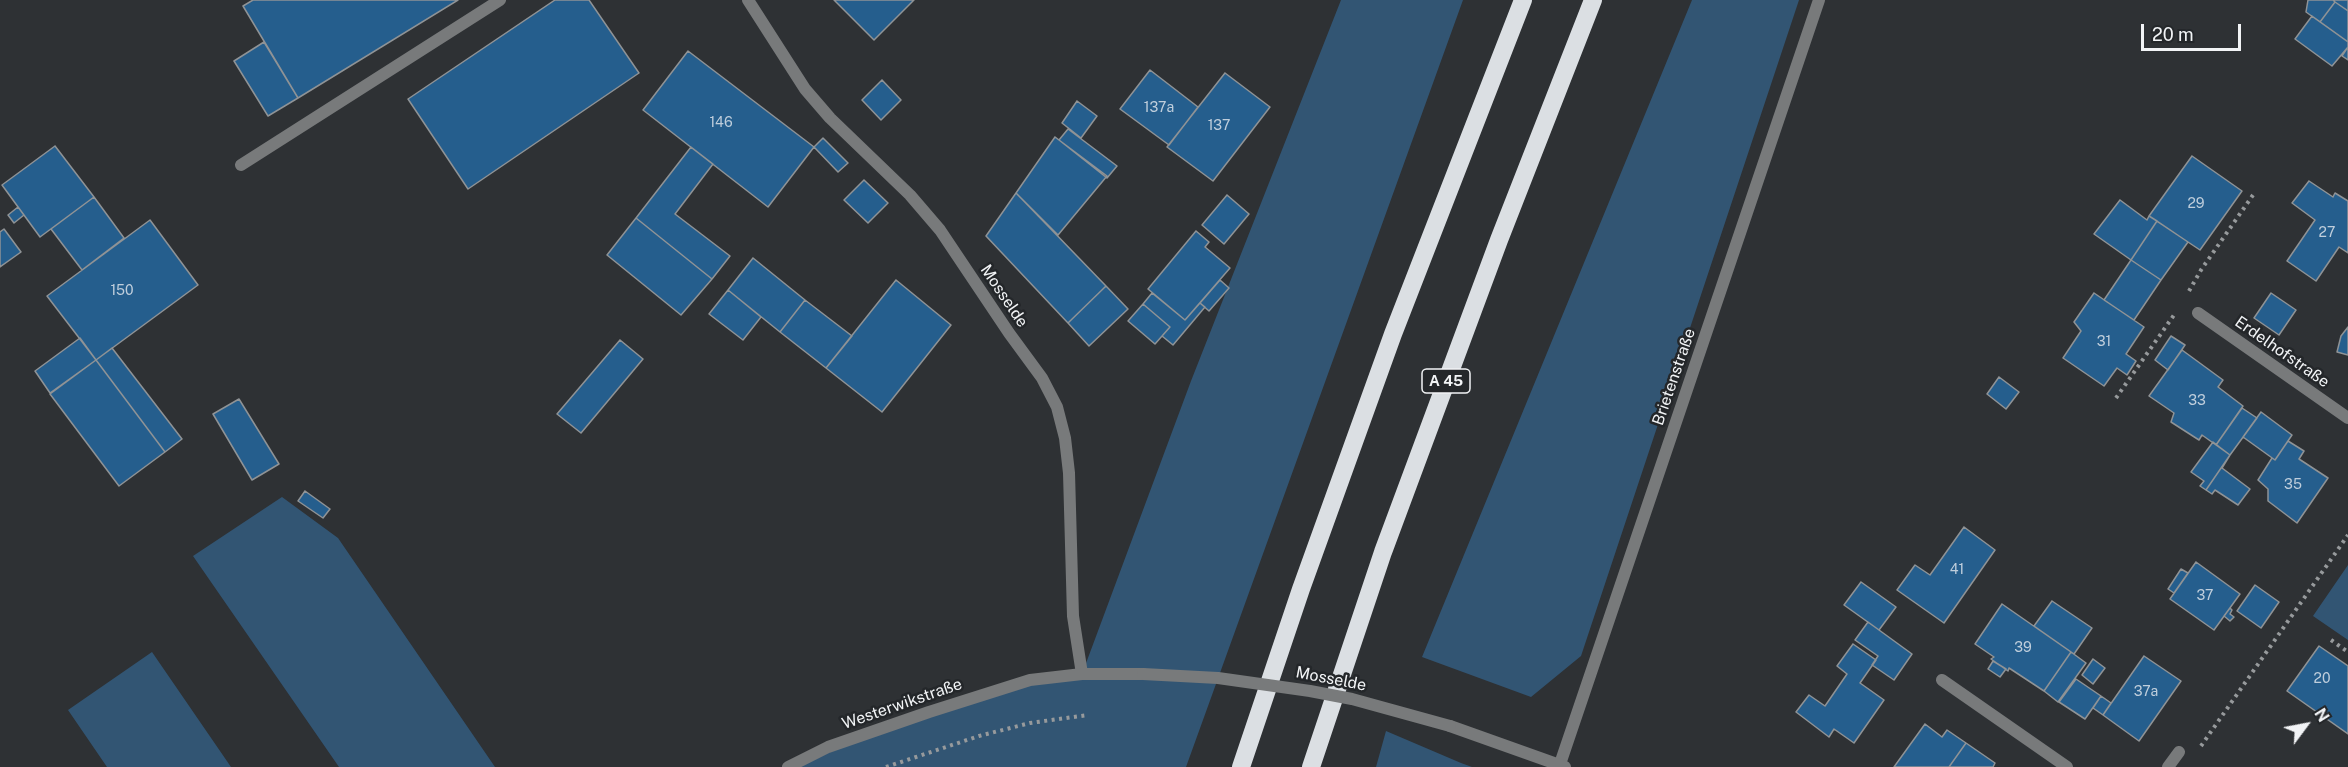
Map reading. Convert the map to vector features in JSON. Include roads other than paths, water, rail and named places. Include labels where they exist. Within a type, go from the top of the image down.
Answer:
[{"type":"highway","points":[[1241,764],[1393,334],[1523,0]]},
{"type":"highway","name":"A 45","points":[[1311,767],[1387,541],[1499,240],[1593,0]]},
{"type":"street","points":[[241,165],[500,0]]},
{"type":"street","name":"Mosselde","points":[[748,0],[811,97],[910,195],[940,230],[1042,378],[1057,407],[1065,438],[1069,473],[1073,616],[1082,674]]},
{"type":"street","name":"Brietenstraße","points":[[1563,766],[1819,0]]},
{"type":"street","name":"Erdelhofstraße","points":[[2198,312],[2348,418]]},
{"type":"street","name":"Mosselde","points":[[1030,680],[1082,674],[1143,674],[1218,678],[1310,691],[1352,699],[1450,726],[1563,766]]},
{"type":"street","name":"Westerwikstraße","points":[[788,767],[828,747],[1030,680]]},
{"type":"street","points":[[1942,680],[2067,767]]},
{"type":"street","points":[[2168,767],[2179,752]]}]
